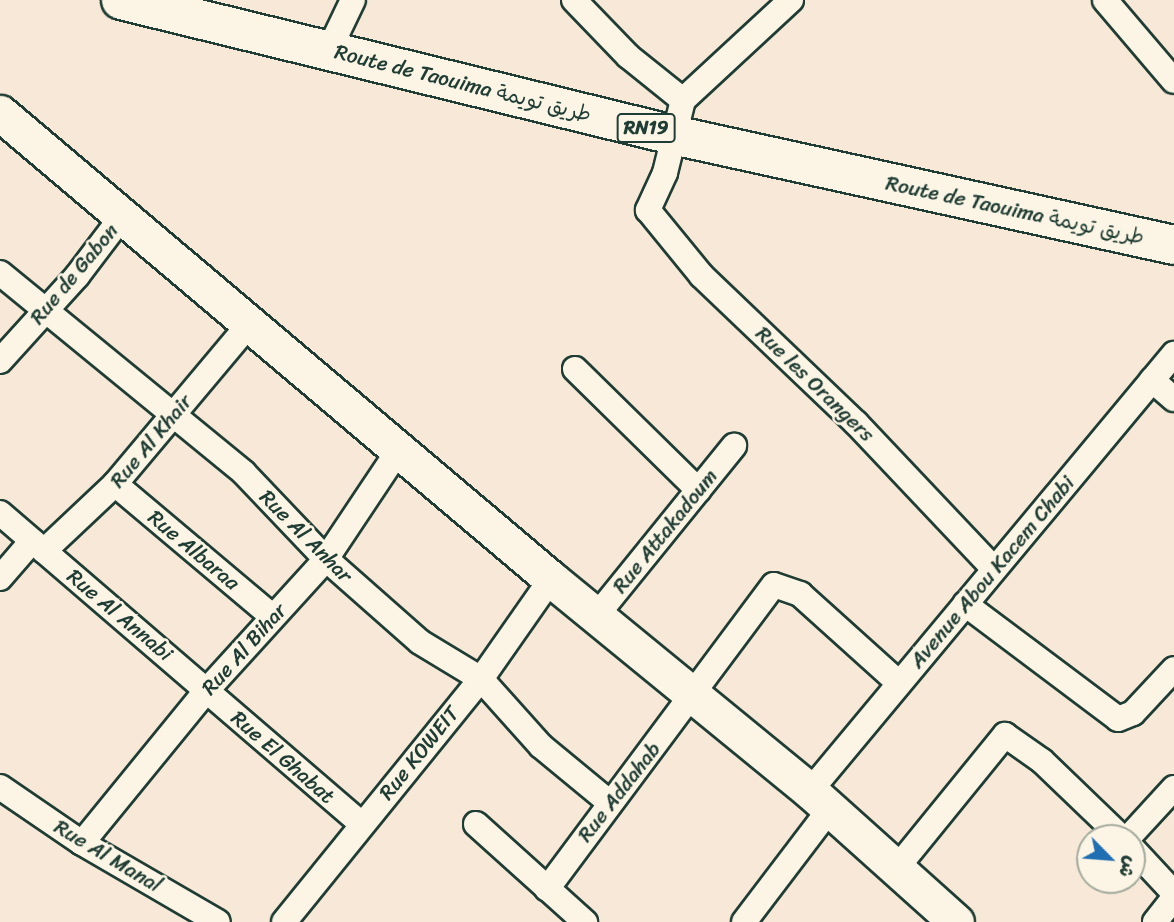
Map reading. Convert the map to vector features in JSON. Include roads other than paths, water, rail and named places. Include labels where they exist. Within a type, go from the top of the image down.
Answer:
[{"type":"main road","name":"Route de Taouima طريق تويمة","points":[[121,0],[329,50],[678,117],[1174,245]]},
{"type":"street","points":[[329,50],[353,0]]},
{"type":"street","points":[[574,0],[628,56],[678,117],[791,0]]},
{"type":"street","points":[[1105,0],[1174,81]]},
{"type":"street","points":[[0,113],[398,451],[820,801],[956,922]]},
{"type":"street","name":"Rue les Orangers","points":[[678,117],[656,196],[648,210],[702,276],[864,431],[994,569]]},
{"type":"street","name":"Rue de Gabon","points":[[0,361],[45,307],[77,276],[121,218]]},
{"type":"street","name":"Rue Al Anhar","points":[[0,273],[45,307],[99,358],[175,414],[244,472],[326,559],[420,642],[481,678],[541,746],[609,802]]},
{"type":"street","name":"Rue Al Khair","points":[[0,578],[115,484],[250,323]]},
{"type":"street","name":"Avenue Abou Kacem Chabi","points":[[744,922],[820,801],[900,683],[1174,354]]},
{"type":"street","points":[[575,369],[698,490]]},
{"type":"street","points":[[1152,380],[1174,399]]},
{"type":"street","name":"Rue Attakadoum","points":[[597,615],[734,446]]},
{"type":"street","name":"Rue Al Bihar","points":[[82,843],[207,690],[326,559],[398,451]]},
{"type":"street","name":"Rue Albaraa","points":[[115,484],[272,616]]},
{"type":"street","name":"Rue Al Annabi","points":[[0,513],[207,690]]},
{"type":"street","name":"Rue KOWEIT","points":[[284,922],[360,823],[481,678],[551,579]]},
{"type":"street","name":"Rue Addahab","points":[[547,889],[609,802],[693,697],[769,590],[782,585],[800,594],[900,683]]},
{"type":"street","points":[[965,604],[1087,699],[1122,719],[1174,669]]},
{"type":"street","name":"Rue El Ghabat","points":[[207,690],[360,823]]},
{"type":"street","points":[[896,869],[1001,736],[1010,737],[1078,792],[1109,824]]},
{"type":"street","name":"Rue Al Manal","points":[[0,787],[82,843],[218,922]]},
{"type":"street","points":[[1141,824],[1174,788]]},
{"type":"street","points":[[476,824],[585,922]]},
{"type":"street","points":[[1146,864],[1174,895],[1155,922]]}]
